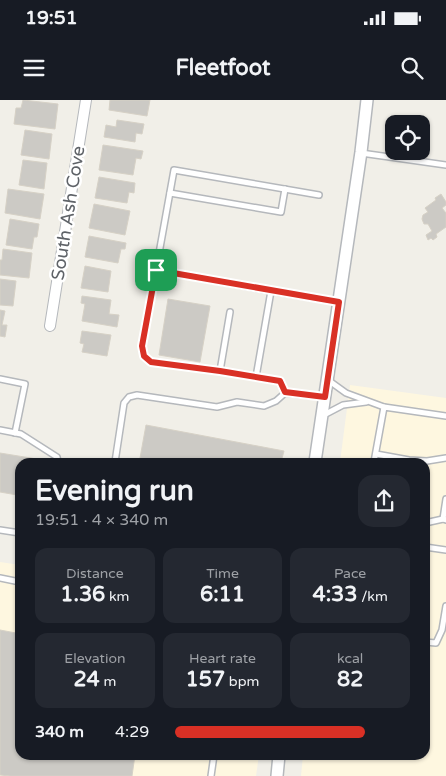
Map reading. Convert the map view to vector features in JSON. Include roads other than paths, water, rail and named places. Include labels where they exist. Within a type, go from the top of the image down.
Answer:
[{"type":"street","name":"South Ash Cove","points":[[50,326],[86,100]]},
{"type":"street","points":[[316,458],[367,100]]},
{"type":"street","points":[[276,776],[278,760]]},
{"type":"lane","points":[[361,152],[446,165]]},
{"type":"lane","points":[[285,392],[280,381],[151,362],[144,356],[142,346],[174,170],[319,195]]},
{"type":"lane","points":[[170,193],[281,212],[285,190]]},
{"type":"lane","points":[[156,270],[339,302]]},
{"type":"lane","points":[[256,377],[271,291]]},
{"type":"lane","points":[[220,371],[230,312]]},
{"type":"lane","points":[[0,379],[25,384],[15,433]]},
{"type":"lane","points":[[328,380],[346,393],[384,407],[446,416]]},
{"type":"lane","points":[[285,392],[325,397]]},
{"type":"lane","points":[[116,458],[124,403],[129,398],[137,395],[217,407],[237,402],[264,406],[276,401],[285,392]]},
{"type":"lane","points":[[322,416],[343,405],[369,402]]},
{"type":"lane","points":[[375,458],[384,407]]},
{"type":"lane","points":[[0,430],[21,434],[57,458]]},
{"type":"lane","points":[[376,454],[398,458]]},
{"type":"lane","points":[[430,461],[446,458]]},
{"type":"lane","points":[[430,522],[444,520],[446,499]]},
{"type":"lane","points":[[0,530],[15,532]]},
{"type":"lane","points":[[430,548],[446,550]]},
{"type":"lane","points":[[0,578],[15,581]]},
{"type":"lane","points":[[430,642],[436,643],[442,630],[446,606]]},
{"type":"lane","points":[[211,776],[213,760]]}]
